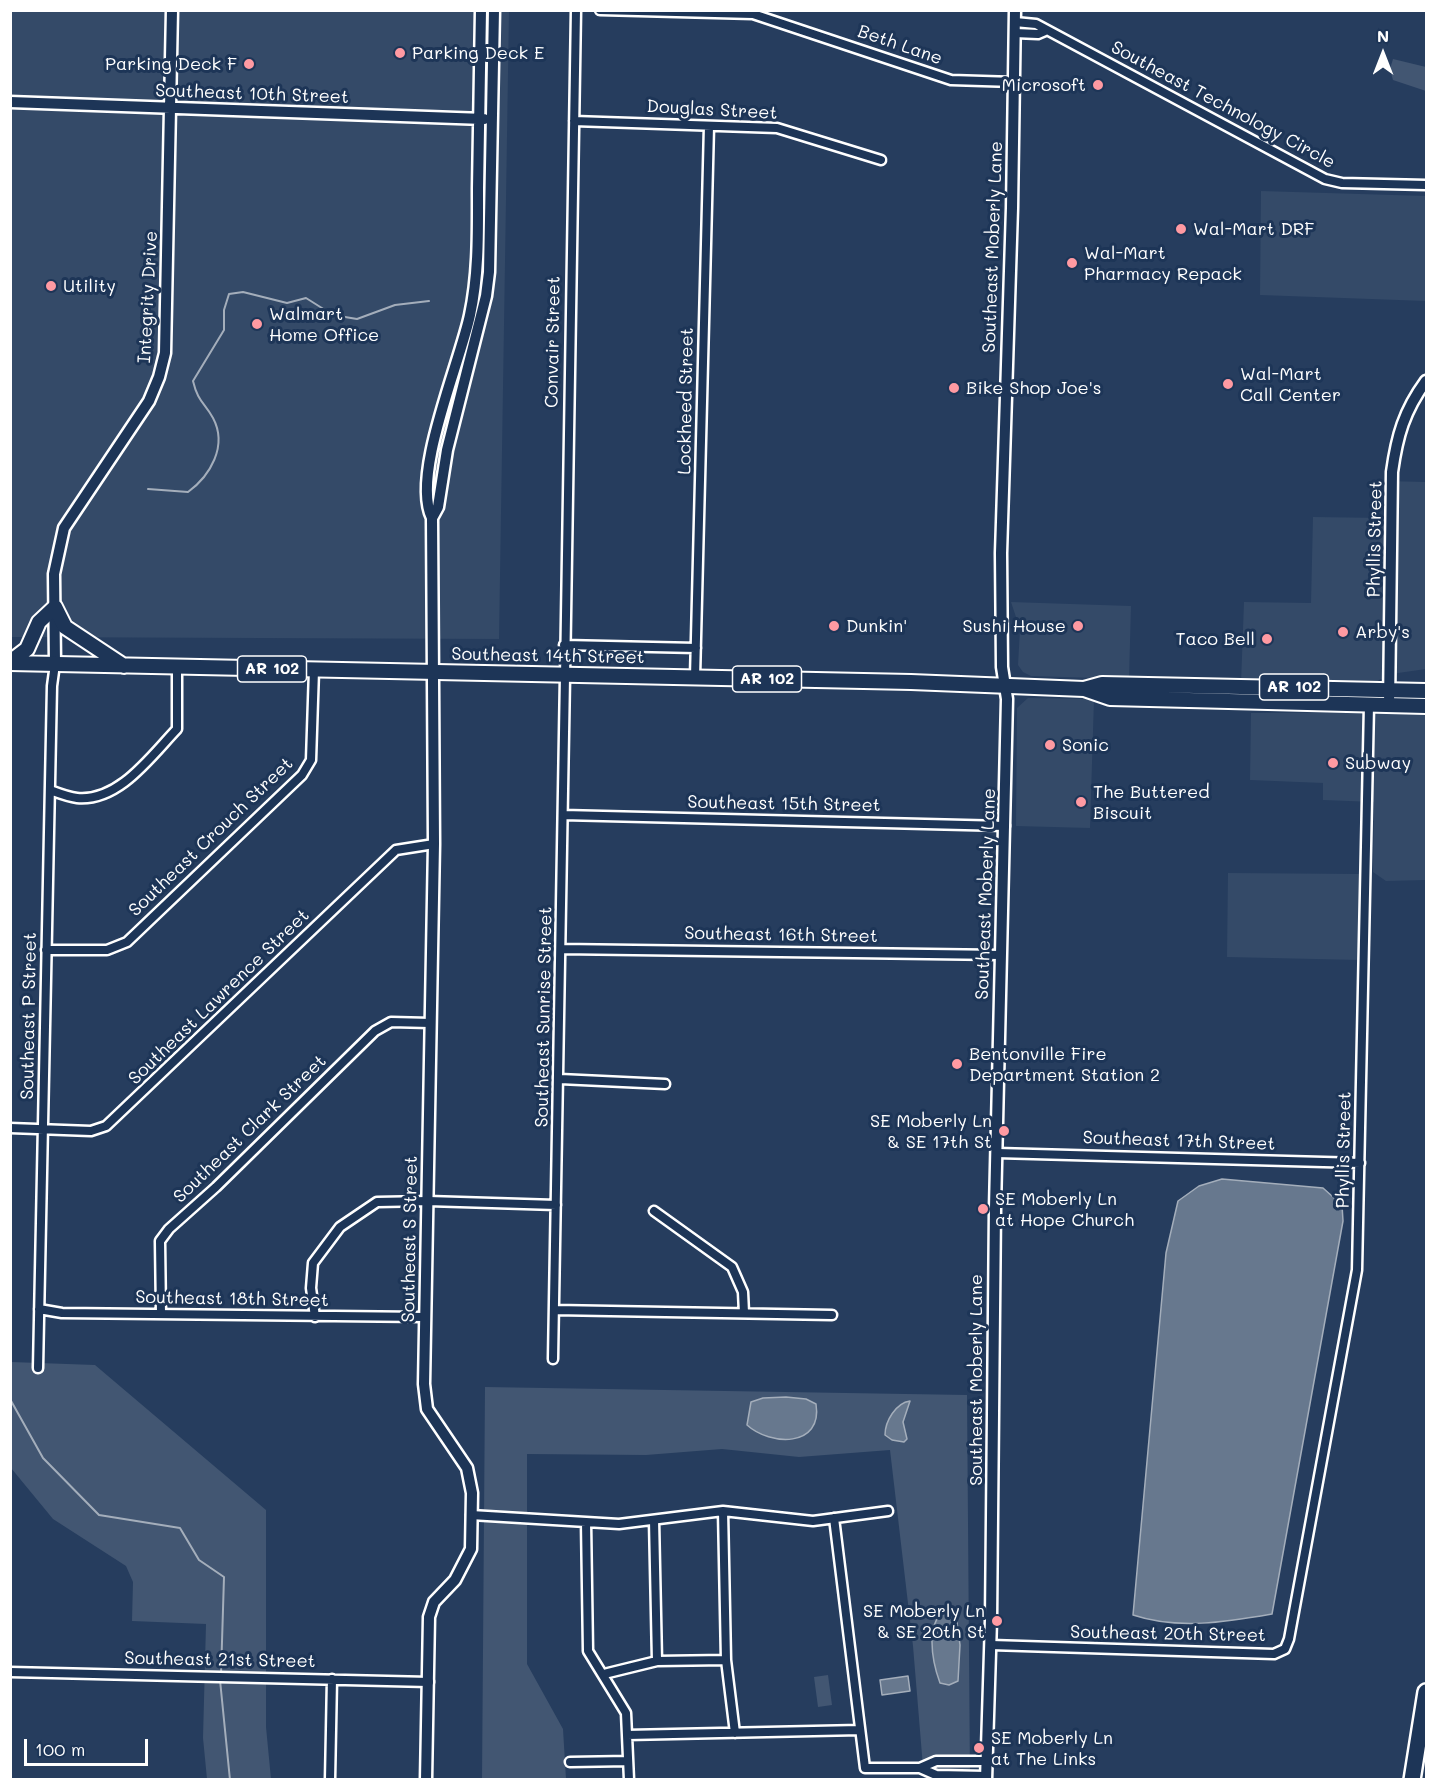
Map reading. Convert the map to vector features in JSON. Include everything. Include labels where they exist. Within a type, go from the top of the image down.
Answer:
[{"type":"highway","points":[[1412,1779],[1426,1692]]},
{"type":"main road","points":[[10,663],[27,649],[39,622],[55,607],[65,627],[124,666]]},
{"type":"main road","name":"Southeast 14th Street","points":[[10,663],[695,677],[1084,688],[1102,684],[1426,691]]},
{"type":"main road","name":"Southeast 14th Street","points":[[1084,688],[1110,699],[1426,706]]},
{"type":"street","name":"Integrity Drive","points":[[56,664],[55,558],[64,528],[149,401],[159,377],[165,352],[172,10]]},
{"type":"street","points":[[432,518],[427,496],[430,462],[470,316],[477,269],[481,10]]},
{"type":"street","points":[[432,518],[438,507],[447,450],[486,296],[494,10]]},
{"type":"street","name":"Convair Street","points":[[563,675],[576,10]]},
{"type":"street","name":"Beth Lane","points":[[600,10],[753,14],[951,80],[1014,82]]},
{"type":"street","name":"Southeast Moberly Lane","points":[[986,1778],[991,1645],[997,1153],[1007,699],[1001,663],[1001,535],[1015,22]]},
{"type":"street","name":"Southeast Technology Circle","points":[[1015,22],[1038,34],[1046,31],[1325,180],[1342,183],[1426,185]]},
{"type":"street","name":"Southeast 10th Street","points":[[10,102],[492,119]]},
{"type":"street","name":"Douglas Street","points":[[574,121],[777,128],[881,160]]},
{"type":"street","name":"Lockheed Street","points":[[695,677],[709,126]]},
{"type":"street","name":"Phyllis Street","points":[[1389,705],[1392,472],[1397,435],[1414,398],[1426,381]]},
{"type":"street","name":"Southeast S Street","points":[[426,1779],[429,1617],[434,1602],[455,1580],[471,1549],[472,1493],[466,1468],[427,1410],[424,1384],[434,844],[432,518]]},
{"type":"street","points":[[564,645],[696,648]]},
{"type":"street","name":"Southeast P Street","points":[[38,1368],[52,682],[56,664]]},
{"type":"street","points":[[50,790],[76,798],[104,794],[118,787],[140,766],[177,729],[177,667]]},
{"type":"street","name":"Southeast Crouch Street","points":[[46,950],[107,950],[127,942],[302,775],[311,760],[314,670]]},
{"type":"street","name":"Southeast Sunrise Street","points":[[554,1359],[560,1078],[563,675]]},
{"type":"street","name":"Phyllis Street","points":[[1299,1591],[1357,1270],[1369,705]]},
{"type":"street","name":"Southeast 15th Street","points":[[563,815],[1005,826]]},
{"type":"street","name":"Southeast Lawrence Street","points":[[10,1128],[91,1131],[106,1126],[396,850],[434,844]]},
{"type":"street","name":"Southeast 16th Street","points":[[561,949],[1001,955]]},
{"type":"street","name":"Southeast Clark Street","points":[[161,1314],[160,1241],[169,1229],[216,1187],[375,1031],[391,1022],[430,1023]]},
{"type":"street","points":[[560,1078],[665,1084]]},
{"type":"street","name":"Southeast 17th Street","points":[[997,1153],[1360,1163]]},
{"type":"street","points":[[315,1317],[311,1288],[313,1263],[340,1227],[377,1202],[428,1201],[556,1205]]},
{"type":"street","points":[[654,1211],[732,1266],[743,1292],[744,1313]]},
{"type":"street","name":"Southeast 18th Street","points":[[39,1309],[62,1313],[425,1317]]},
{"type":"street","points":[[555,1310],[832,1315]]},
{"type":"street","points":[[471,1515],[619,1524],[723,1511],[813,1521],[888,1511]]},
{"type":"street","points":[[723,1511],[726,1660],[735,1733]]},
{"type":"street","points":[[834,1518],[865,1768],[920,1768],[936,1761],[987,1761]]},
{"type":"street","points":[[654,1520],[657,1661]]},
{"type":"street","points":[[586,1522],[588,1651],[624,1706],[629,1779]]},
{"type":"street","name":"Southeast 20th Street","points":[[991,1645],[1274,1654],[1285,1649],[1289,1640],[1299,1591]]},
{"type":"street","points":[[604,1674],[657,1661],[726,1660]]},
{"type":"street","name":"Southeast 21st Street","points":[[10,1672],[429,1682]]},
{"type":"street","points":[[330,1779],[332,1679]]},
{"type":"street","points":[[627,1735],[860,1731]]},
{"type":"street","points":[[570,1762],[628,1761]]},
{"type":"street","points":[[920,1768],[936,1775],[986,1778]]},
{"type":"shaded area","name":"Walmart Home Office","points":[[11,11],[509,11],[499,639],[11,637]]},
{"type":"shaded area","points":[[1393,59],[1426,67],[1426,91],[1393,80],[1390,69]]},
{"type":"shaded area","points":[[1261,191],[1426,196],[1426,301],[1260,295]]},
{"type":"shaded area","points":[[1386,481],[1426,482],[1426,669],[1398,673],[1379,680],[1373,685],[1241,683],[1244,602],[1311,603],[1313,517],[1384,518]]},
{"type":"shaded area","points":[[1011,602],[1131,606],[1129,679],[1031,676],[1023,672],[1018,665],[1020,629]]},
{"type":"shaded area","points":[[1028,698],[1094,699],[1090,828],[1016,826],[1017,708]]},
{"type":"shaded area","points":[[1417,712],[1426,716],[1426,880],[1386,881],[1373,872],[1374,802],[1323,800],[1323,783],[1250,780],[1251,713]]},
{"type":"shaded area","points":[[1228,873],[1359,874],[1359,960],[1227,957]]},
{"type":"shaded area","points":[[1222,1179],[1323,1188],[1342,1205],[1343,1221],[1272,1614],[1202,1623],[1150,1620],[1133,1615],[1166,1253],[1178,1201],[1199,1186]]},
{"type":"shaded area","points":[[11,1362],[95,1365],[266,1510],[266,1727],[271,1779],[207,1779],[203,1738],[206,1624],[132,1621],[133,1582],[126,1566],[53,1519],[11,1468]]},
{"type":"shaded area","points":[[485,1387],[967,1395],[970,1779],[924,1779],[913,1646],[890,1450],[799,1457],[722,1449],[646,1455],[527,1454],[527,1664],[563,1729],[566,1779],[482,1780]]},
{"type":"shaded area","points":[[763,1398],[806,1399],[816,1404],[816,1418],[811,1429],[803,1436],[793,1439],[768,1437],[747,1425],[751,1402]]},
{"type":"shaded area","points":[[910,1401],[903,1422],[907,1439],[904,1442],[892,1440],[885,1435],[889,1419],[900,1405]]},
{"type":"shaded area","points":[[948,1609],[956,1615],[960,1645],[958,1681],[949,1685],[940,1683],[934,1664],[932,1642],[936,1622],[940,1614]]},
{"type":"shaded area","points":[[828,1675],[832,1705],[818,1707],[814,1677]]},
{"type":"shaded area","points":[[908,1676],[910,1691],[882,1695],[880,1680]]},
{"type":"waterway","points":[[148,489],[188,492],[203,478],[214,460],[219,439],[217,429],[213,418],[199,398],[193,381],[224,330],[224,310],[229,294],[243,292],[287,303],[306,298],[333,315],[357,319],[395,305],[429,301]]},
{"type":"waterway","points":[[10,1399],[43,1458],[99,1515],[180,1528],[199,1560],[224,1577],[221,1674]]},
{"type":"waterway","points":[[220,1680],[230,1780]]},
{"type":"place","name":"Parking Deck E","points":[[400,53]]},
{"type":"place","name":"Parking Deck F","points":[[249,64]]},
{"type":"place","name":"Microsoft","points":[[1098,85]]},
{"type":"place","name":"Wal-Mart DRF","points":[[1181,229]]},
{"type":"place","name":"Wal-Mart Pharmacy Repack","points":[[1072,263]]},
{"type":"place","name":"Utility","points":[[51,286]]},
{"type":"place","name":"Walmart Home Office","points":[[257,324]]},
{"type":"place","name":"Wal-Mart Call Center","points":[[1228,384]]},
{"type":"place","name":"Bike Shop Joe's","points":[[954,388]]},
{"type":"place","name":"Dunkin'","points":[[834,626]]},
{"type":"place","name":"Sushi House","points":[[1078,626]]},
{"type":"place","name":"Arby's","points":[[1343,632]]},
{"type":"place","name":"Taco Bell","points":[[1267,639]]},
{"type":"place","name":"Sonic","points":[[1050,745]]},
{"type":"place","name":"Subway","points":[[1333,763]]},
{"type":"place","name":"The Buttered Biscuit","points":[[1081,802]]},
{"type":"place","name":"Bentonville Fire Department Station 2","points":[[957,1064]]},
{"type":"place","name":"SE Moberly Ln & SE 17th St","points":[[1004,1131]]},
{"type":"place","name":"SE Moberly Ln at Hope Church","points":[[983,1209]]},
{"type":"place","name":"SE Moberly Ln & SE 20th St","points":[[997,1621]]},
{"type":"place","name":"SE Moberly Ln at The Links","points":[[979,1748]]}]
